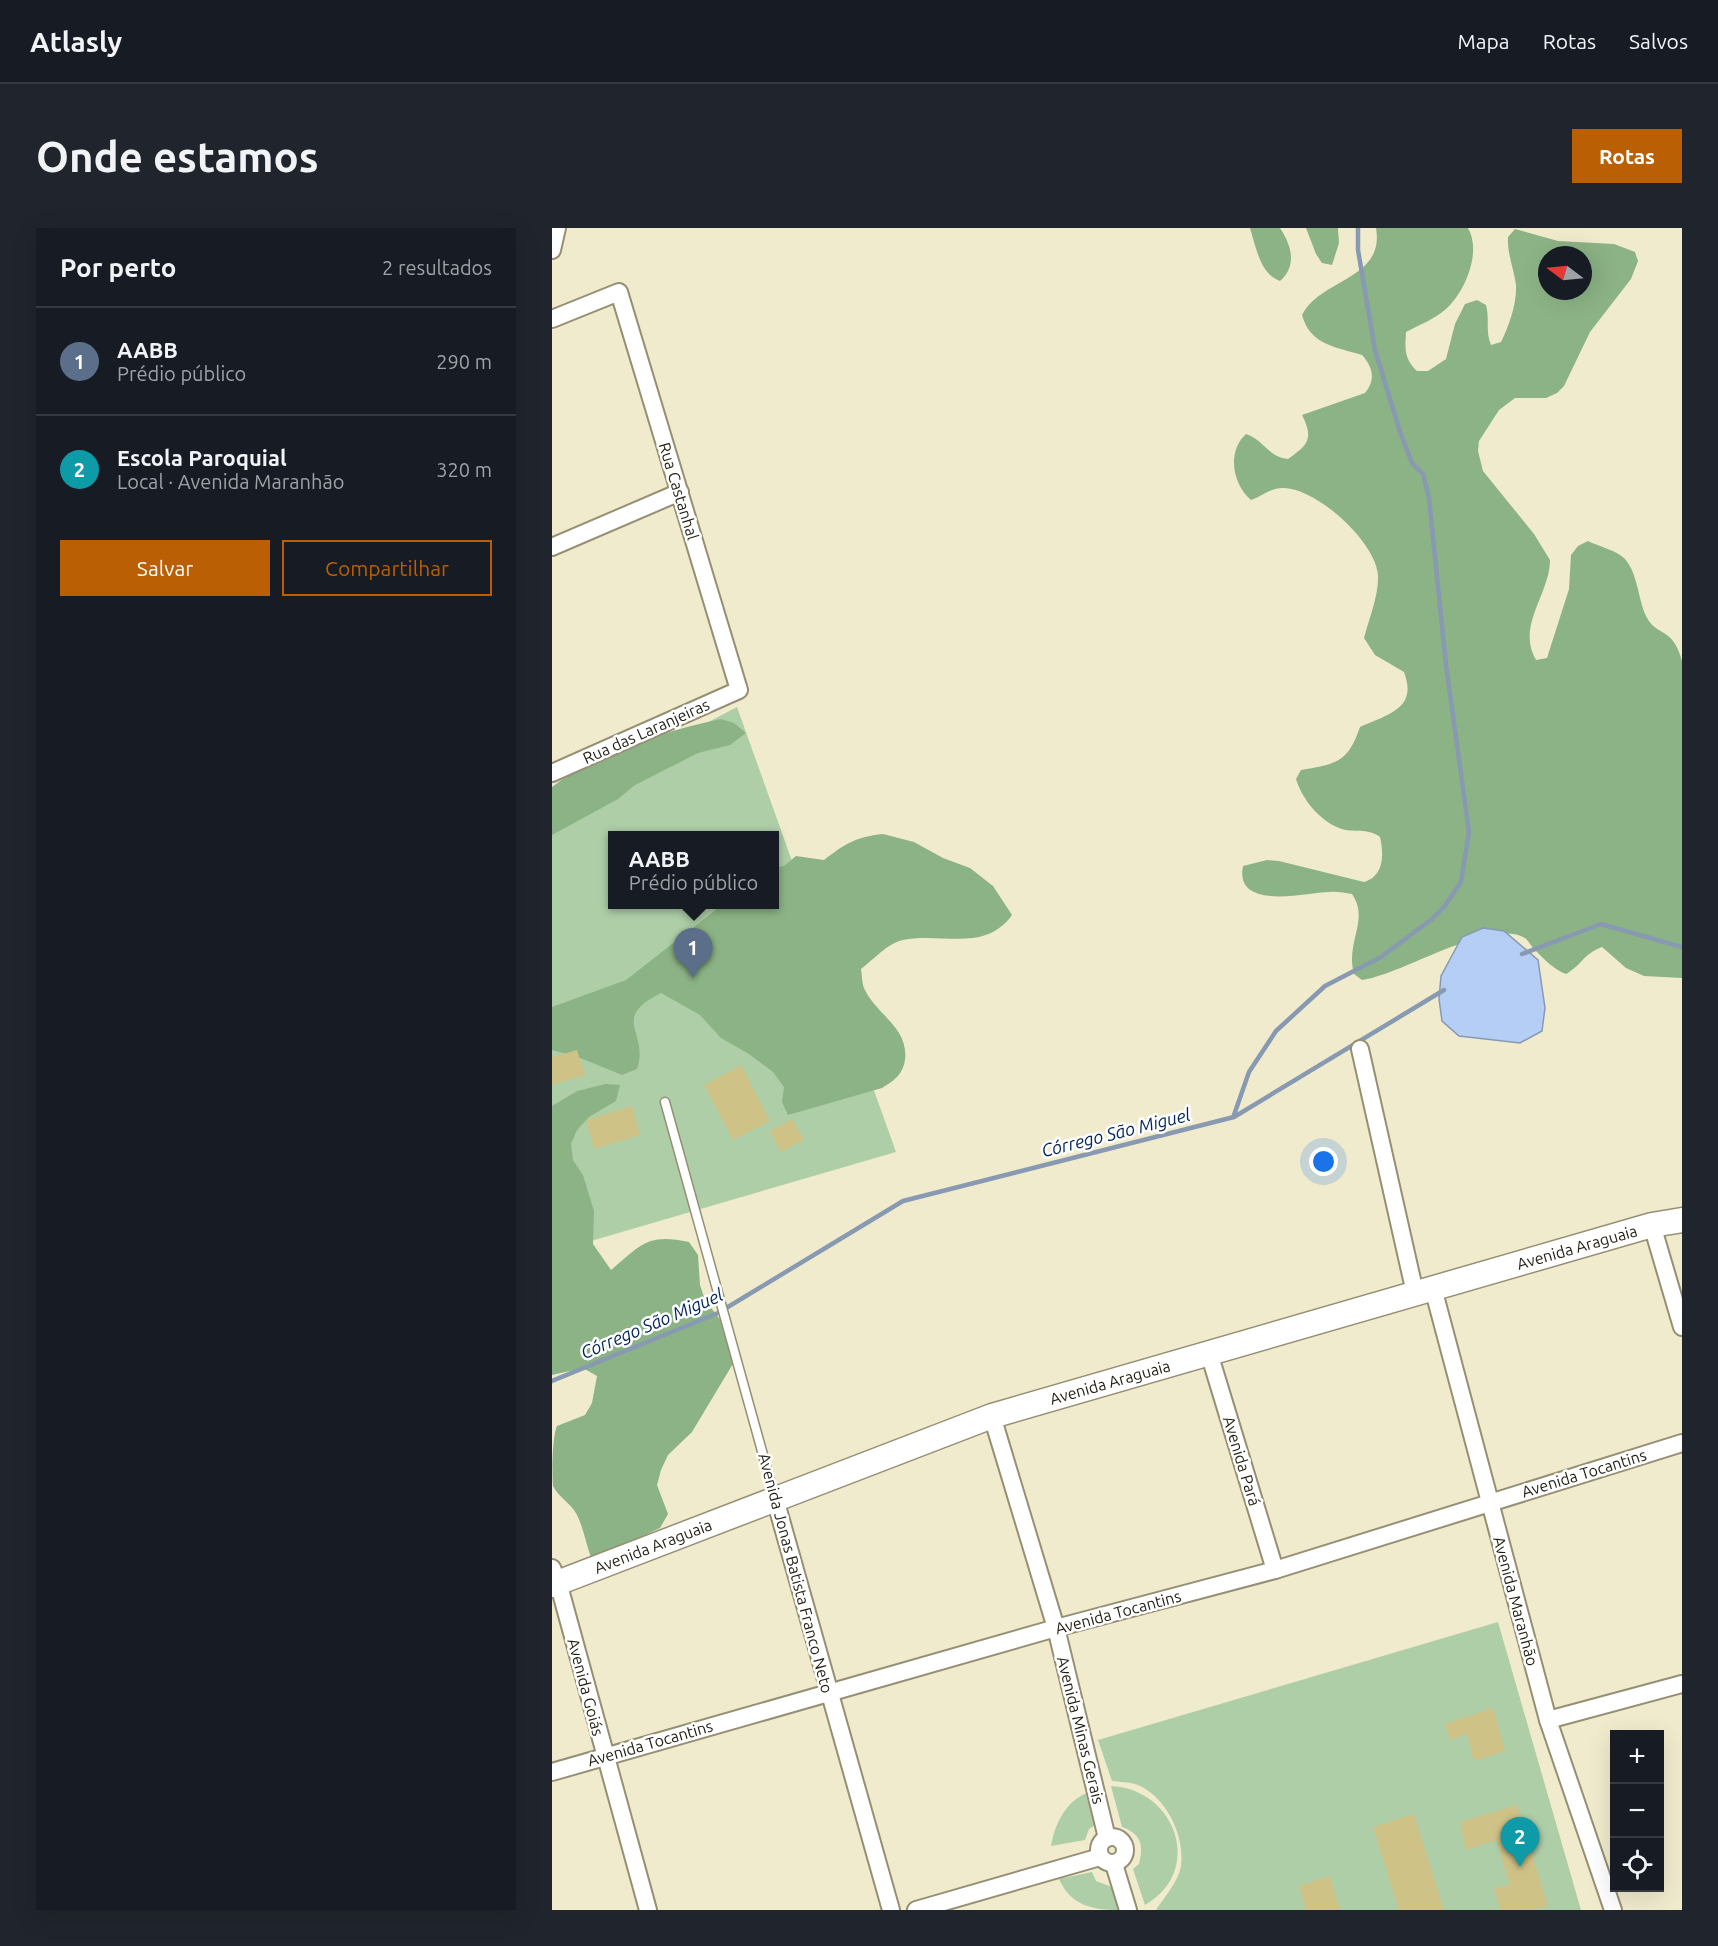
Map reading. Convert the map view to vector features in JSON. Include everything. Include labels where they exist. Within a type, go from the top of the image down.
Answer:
[{"type":"street","points":[[552,250],[557,228]]},
{"type":"street","name":"Rua Castanhal","points":[[552,319],[619,292],[740,690]]},
{"type":"street","points":[[552,547],[680,492]]},
{"type":"street","name":"Rua das Laranjeiras","points":[[552,773],[740,690]]},
{"type":"street","name":"Avenida Maranhão","points":[[1360,1049],[1424,1291],[1489,1502],[1548,1720],[1613,1910]]},
{"type":"street","name":"Avenida Araguaia","points":[[554,1578],[775,1499],[992,1416],[1652,1225],[1682,1220]]},
{"type":"street","points":[[1652,1225],[1682,1327]]},
{"type":"street","name":"Avenida Pará","points":[[1209,1353],[1275,1570]]},
{"type":"street","name":"Avenida Minas Gerais","points":[[992,1416],[1056,1628],[1107,1838],[1116,1838],[1125,1847],[1122,1860],[1107,1860]]},
{"type":"street","name":"Avenida Tocantins","points":[[552,1772],[604,1755],[1056,1628],[1275,1570],[1682,1443]]},
{"type":"street","name":"Avenida Jonas Batista Franco Neto","points":[[775,1499],[891,1910]]},
{"type":"street","name":"Avenida Goiás","points":[[554,1578],[648,1910]]},
{"type":"street","points":[[1548,1720],[1682,1684]]},
{"type":"street","points":[[1107,1838],[1099,1846],[1128,1910]]},
{"type":"street","points":[[916,1910],[1107,1860]]},
{"type":"lane","name":"Avenida Jonas Batista Franco Neto","points":[[665,1102],[775,1499]]},
{"type":"green space","points":[[1250,228],[1280,228],[1284,235],[1290,249],[1291,262],[1280,281],[1263,266]]},
{"type":"green space","points":[[1306,228],[1338,228],[1339,243],[1332,265],[1322,263]]},
{"type":"green space","points":[[1376,228],[1468,228],[1472,238],[1472,260],[1459,293],[1442,313],[1406,332],[1406,353],[1410,362],[1417,371],[1428,371],[1446,359],[1455,324],[1465,304],[1477,300],[1486,305],[1491,345],[1501,342],[1510,322],[1515,299],[1516,285],[1508,237],[1515,229],[1558,241],[1614,244],[1635,252],[1638,261],[1631,279],[1590,332],[1564,386],[1557,393],[1546,398],[1515,398],[1499,410],[1479,441],[1478,451],[1483,471],[1534,534],[1550,560],[1549,573],[1532,622],[1530,635],[1531,647],[1536,660],[1547,658],[1569,589],[1571,555],[1578,546],[1588,541],[1613,551],[1625,559],[1633,572],[1643,609],[1650,623],[1669,637],[1678,650],[1682,661],[1682,978],[1644,976],[1626,968],[1602,947],[1590,953],[1566,974],[1549,963],[1525,938],[1510,934],[1491,935],[1469,941],[1379,976],[1362,980],[1354,974],[1352,962],[1359,913],[1352,894],[1332,892],[1274,896],[1260,894],[1249,889],[1243,880],[1243,866],[1267,860],[1364,882],[1376,875],[1381,864],[1380,837],[1370,832],[1339,828],[1325,820],[1307,801],[1296,779],[1301,770],[1324,766],[1340,759],[1351,748],[1360,727],[1398,709],[1407,694],[1404,672],[1375,655],[1364,638],[1377,591],[1378,575],[1374,562],[1367,547],[1356,533],[1328,507],[1298,491],[1285,488],[1271,490],[1251,500],[1240,485],[1234,467],[1236,449],[1246,434],[1281,458],[1288,459],[1307,441],[1308,430],[1302,415],[1365,393],[1371,383],[1372,374],[1369,364],[1362,355],[1334,347],[1318,339],[1311,333],[1302,315],[1323,293],[1362,269],[1371,258],[1376,245]]},
{"type":"green space","points":[[737,707],[896,1152],[567,1248],[552,1202],[552,804]]},
{"type":"green space","points":[[721,719],[734,723],[746,733],[730,745],[698,753],[635,785],[618,799],[552,835],[552,787],[589,764],[633,744],[678,729]]},
{"type":"green space","points":[[883,834],[914,842],[943,858],[970,868],[993,886],[1012,915],[1001,927],[976,938],[917,938],[897,942],[886,948],[861,969],[864,988],[897,1030],[905,1049],[902,1069],[897,1077],[882,1088],[788,1115],[782,1102],[784,1087],[773,1072],[749,1054],[721,1038],[700,1015],[661,993],[646,1002],[637,1011],[634,1019],[640,1056],[637,1069],[622,1075],[578,1057],[552,1050],[552,1007],[626,980],[717,909],[779,909],[779,867],[784,866],[796,856],[824,860],[851,842]]},
{"type":"green space","points":[[606,1084],[620,1085],[616,1101],[589,1117],[577,1130],[571,1144],[573,1160],[583,1175],[594,1211],[593,1244],[611,1270],[638,1248],[654,1240],[689,1242],[698,1255],[700,1285],[705,1300],[729,1331],[734,1362],[692,1432],[668,1455],[661,1470],[657,1485],[668,1514],[660,1528],[592,1560],[577,1515],[553,1486],[553,1447],[557,1426],[585,1415],[592,1403],[597,1376],[583,1368],[552,1375],[552,1106],[577,1091]]},
{"type":"green space","points":[[1498,1622],[1581,1910],[1156,1910],[1180,1870],[1180,1841],[1176,1829],[1164,1806],[1146,1789],[1132,1783],[1112,1781],[1098,1740]]},
{"type":"green space","points":[[1111,1786],[1134,1791],[1152,1801],[1166,1816],[1175,1834],[1178,1853],[1174,1872],[1163,1890],[1145,1905],[1133,1869],[1139,1864],[1140,1841],[1133,1833],[1122,1827]]},
{"type":"green space","points":[[1087,1793],[1095,1825],[1089,1829],[1085,1840],[1051,1846],[1062,1815],[1073,1802]]},
{"type":"green space","points":[[1092,1872],[1096,1881],[1112,1887],[1119,1910],[1100,1909],[1076,1901],[1059,1879]]},
{"type":"water","points":[[1483,928],[1504,931],[1538,960],[1545,1008],[1542,1031],[1520,1043],[1459,1036],[1442,1021],[1439,999],[1441,976],[1462,937]]},
{"type":"building","points":[[577,1050],[585,1075],[552,1085],[552,1057]]},
{"type":"building","points":[[741,1065],[770,1121],[733,1140],[704,1085]]},
{"type":"building","points":[[632,1106],[640,1135],[594,1149],[586,1120]]},
{"type":"building","points":[[792,1119],[804,1140],[781,1152],[770,1131]]},
{"type":"building","points":[[1493,1708],[1505,1751],[1474,1761],[1467,1734],[1450,1740],[1445,1724]]},
{"type":"building","points":[[1517,1805],[1548,1906],[1532,1910],[1500,1910],[1494,1888],[1510,1885],[1496,1840],[1466,1850],[1460,1822]]},
{"type":"building","points":[[1414,1814],[1444,1910],[1399,1910],[1373,1827]]},
{"type":"building","points":[[1330,1876],[1340,1910],[1306,1910],[1299,1886]]},
{"type":"waterway","points":[[1234,1115],[1249,1072],[1276,1031],[1325,986],[1381,957],[1432,919],[1444,907],[1461,882],[1469,832],[1446,665],[1429,498],[1423,474],[1412,463],[1400,432],[1375,350],[1358,250],[1358,228]]},
{"type":"waterway","name":"Córrego São Miguel","points":[[1522,954],[1601,924],[1682,947]]},
{"type":"waterway","name":"Córrego São Miguel","points":[[552,1381],[718,1313],[903,1201],[1234,1117],[1444,990]]},
{"type":"place","name":"AABB","points":[[693,978]]},
{"type":"place","name":"Escola Paroquial","points":[[1520,1867]]}]
